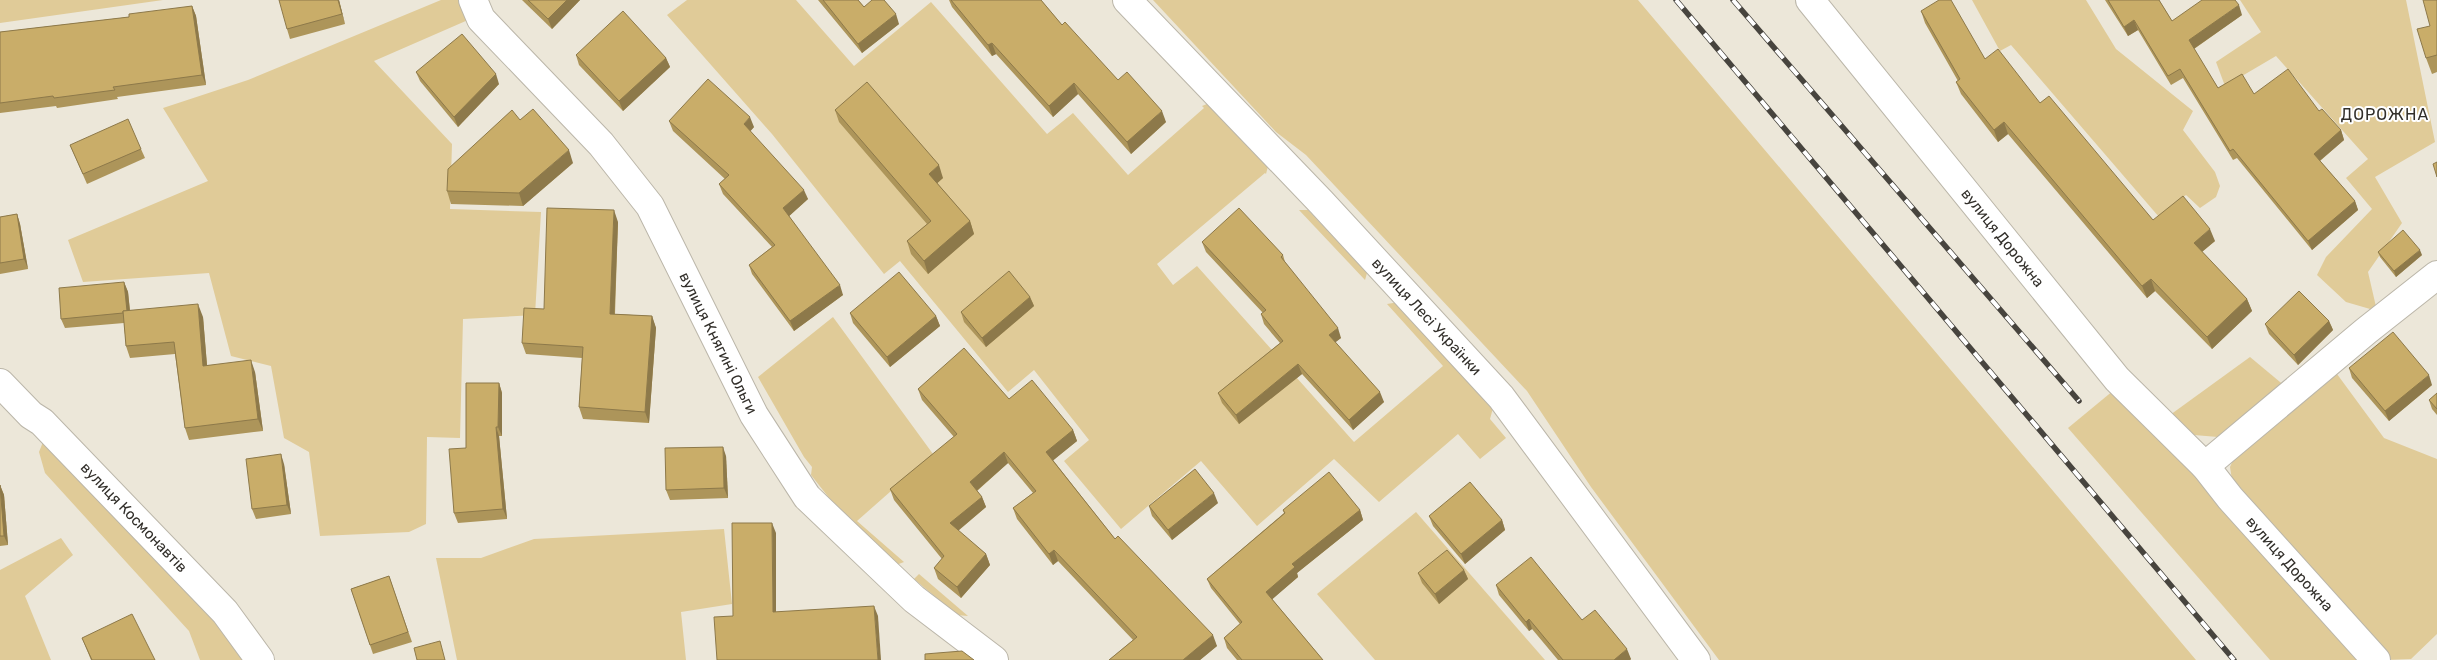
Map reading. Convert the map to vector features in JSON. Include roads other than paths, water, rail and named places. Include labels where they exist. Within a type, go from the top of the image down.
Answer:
[{"type":"street","name":"вулиця Княгині Ольги","points":[[473,0],[481,19],[601,144],[650,206],[754,415],[807,497],[914,599],[994,660]]},
{"type":"street","name":"вулиця Лесі Українки","points":[[1127,0],[1321,202],[1501,397],[1696,660]]},
{"type":"street","name":"вулиця Дорожна","points":[[1810,0],[2117,379],[2205,466],[2230,498],[2376,660]]},
{"type":"street","points":[[2205,466],[2358,337],[2437,274]]},
{"type":"street","name":"вулиця Космонавтів","points":[[0,383],[42,422],[225,612],[260,660]]},
{"type":"railway","points":[[1676,0],[2234,660]]},
{"type":"railway","points":[[1733,0],[2079,401]]},
{"type":"district","name":"ДОРОЖНА","points":[[2385,114]]}]
